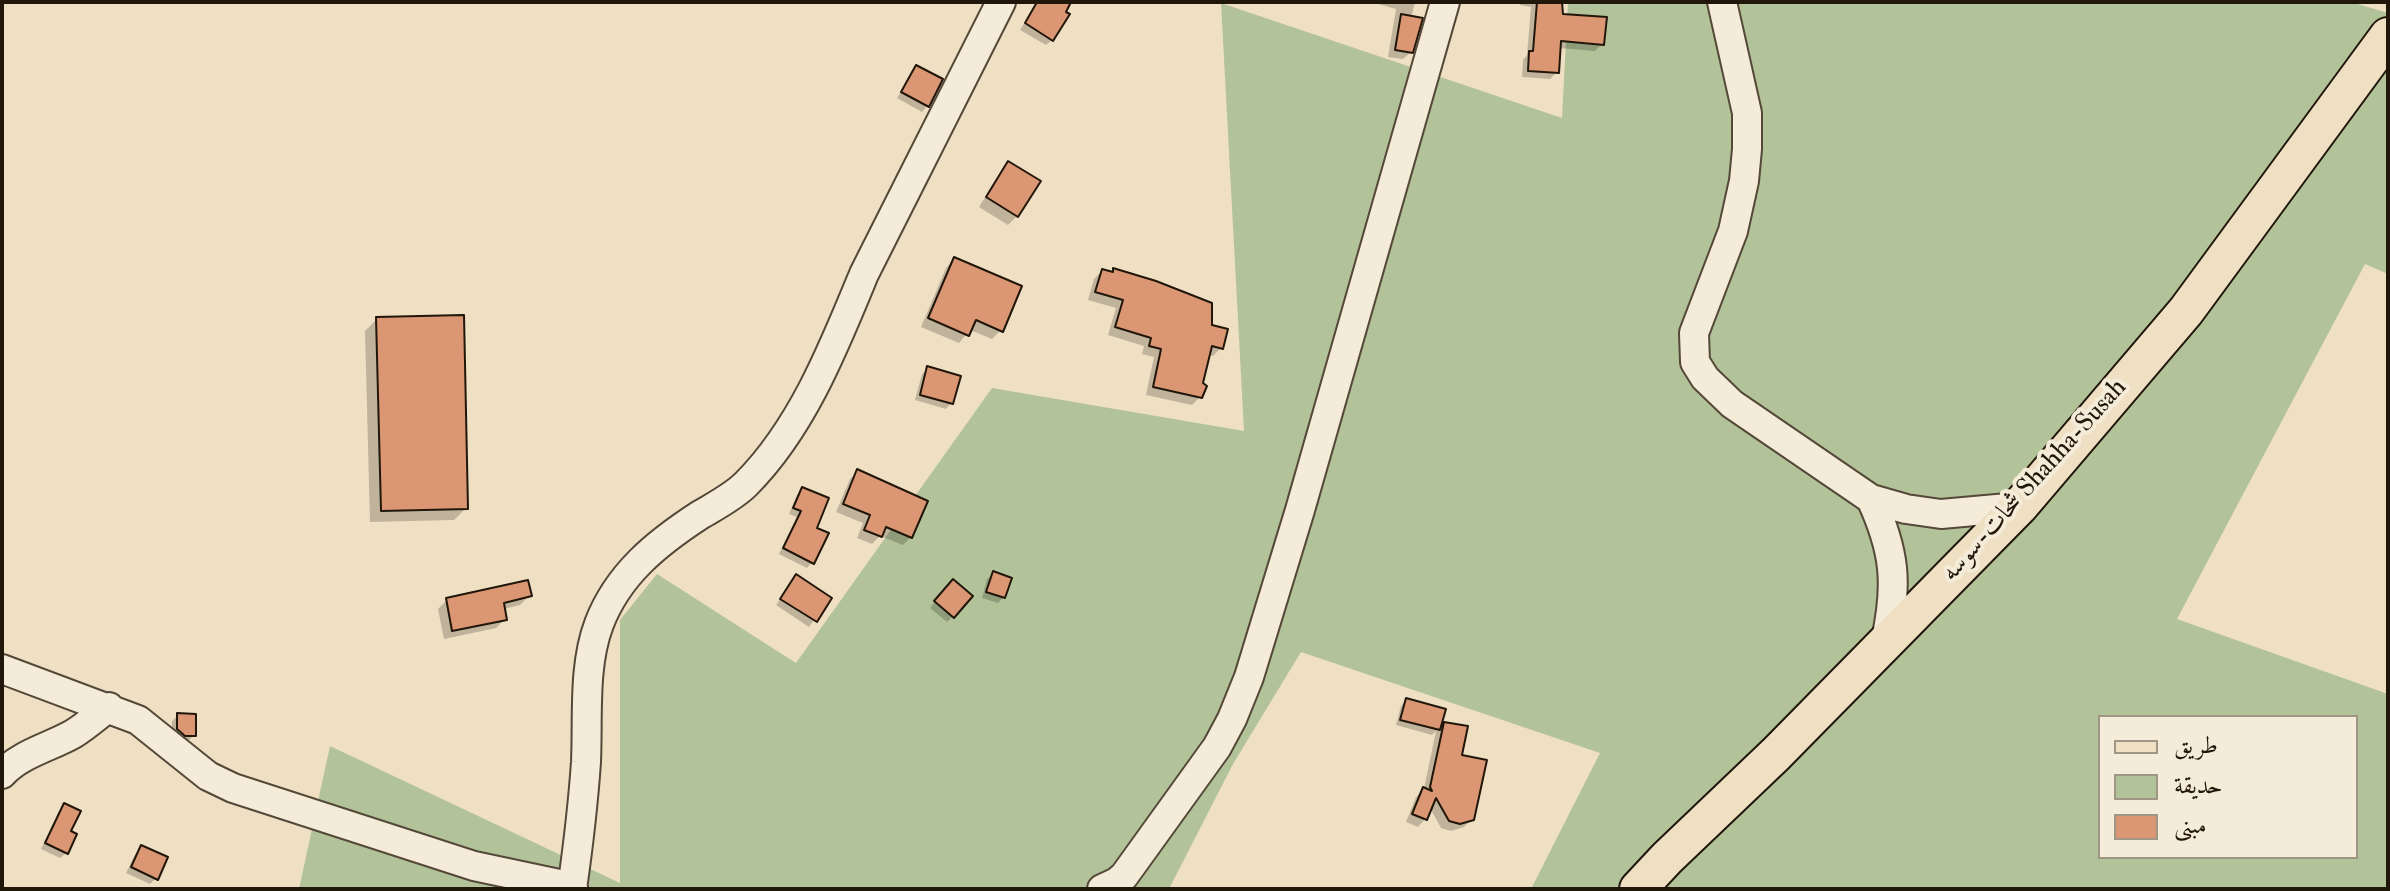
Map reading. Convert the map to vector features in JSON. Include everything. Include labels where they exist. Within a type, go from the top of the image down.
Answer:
[{"type":"main road","name":"شحات-سوسه Shahha-Susah","points":[[1638,889],[2019,507],[2186,311],[2388,36]]},
{"type":"street","points":[[2,669],[138,720],[208,776],[233,788],[474,866],[572,888],[586,765],[591,654],[605,612],[617,588],[647,554],[742,488],[788,433],[1001,2]]},
{"type":"street","points":[[1102,889],[1124,876],[1202,769],[1232,719],[1249,677],[1300,510],[1445,2]]},
{"type":"street","points":[[1722,2],[1747,113],[1746,160],[1733,231],[1694,333],[1695,362],[1705,378],[1732,404],[1871,499],[1906,509],[1941,514],[2019,507]]},
{"type":"street","points":[[1871,499],[1886,532],[1894,568],[1894,604],[1886,640]]},
{"type":"street","points":[[2,774],[29,755],[76,732],[109,707]]},
{"type":"green space","points":[[1568,2],[2351,2],[2388,13],[2388,274],[2365,264],[2177,619],[2388,694],[2388,889],[1531,889],[1600,753],[1301,652],[1233,764],[1169,889],[299,889],[330,746],[620,883],[620,620],[657,574],[796,663],[992,388],[1244,431],[1221,3],[1562,118]]},
{"type":"building","points":[[1037,2],[1071,2],[1066,12],[1070,14],[1053,41],[1025,23]]},
{"type":"building","points":[[1537,2],[1562,2],[1563,14],[1607,17],[1604,45],[1561,41],[1559,73],[1528,71]]},
{"type":"building","points":[[1401,14],[1423,18],[1413,53],[1395,50]]},
{"type":"building","points":[[916,65],[943,79],[929,107],[901,92]]},
{"type":"building","points":[[1008,161],[1041,181],[1018,217],[986,197]]},
{"type":"building","points":[[954,257],[1022,286],[1003,332],[976,320],[969,336],[928,318]]},
{"type":"building","points":[[1113,268],[1212,303],[1212,325],[1228,329],[1223,349],[1212,346],[1203,383],[1207,386],[1202,398],[1153,387],[1161,349],[1149,346],[1151,338],[1115,327],[1123,300],[1095,292],[1102,269],[1113,272]]},
{"type":"building","points":[[464,315],[468,509],[381,511],[376,317]]},
{"type":"building","points":[[927,366],[961,376],[953,404],[920,395]]},
{"type":"building","points":[[857,469],[928,501],[912,538],[886,527],[882,537],[864,530],[870,515],[843,504]]},
{"type":"building","points":[[802,487],[829,498],[817,528],[829,533],[814,564],[783,548],[801,511],[793,508]]},
{"type":"building","points":[[993,571],[1012,578],[1005,598],[986,592]]},
{"type":"building","points":[[796,574],[832,598],[817,622],[780,599]]},
{"type":"building","points":[[953,579],[973,596],[954,618],[934,601]]},
{"type":"building","points":[[528,580],[532,596],[504,603],[507,620],[452,631],[446,598]]},
{"type":"building","points":[[1406,698],[1446,709],[1440,730],[1400,720]]},
{"type":"building","points":[[177,713],[196,714],[196,736],[185,736],[177,729]]},
{"type":"building","points":[[1444,722],[1468,726],[1462,755],[1487,760],[1474,820],[1460,824],[1449,821],[1436,798],[1427,820],[1412,814],[1423,787],[1432,791],[1430,787]]},
{"type":"building","points":[[64,803],[81,811],[71,831],[77,834],[68,854],[45,843]]},
{"type":"building","points":[[141,845],[168,857],[158,880],[131,867]]}]
